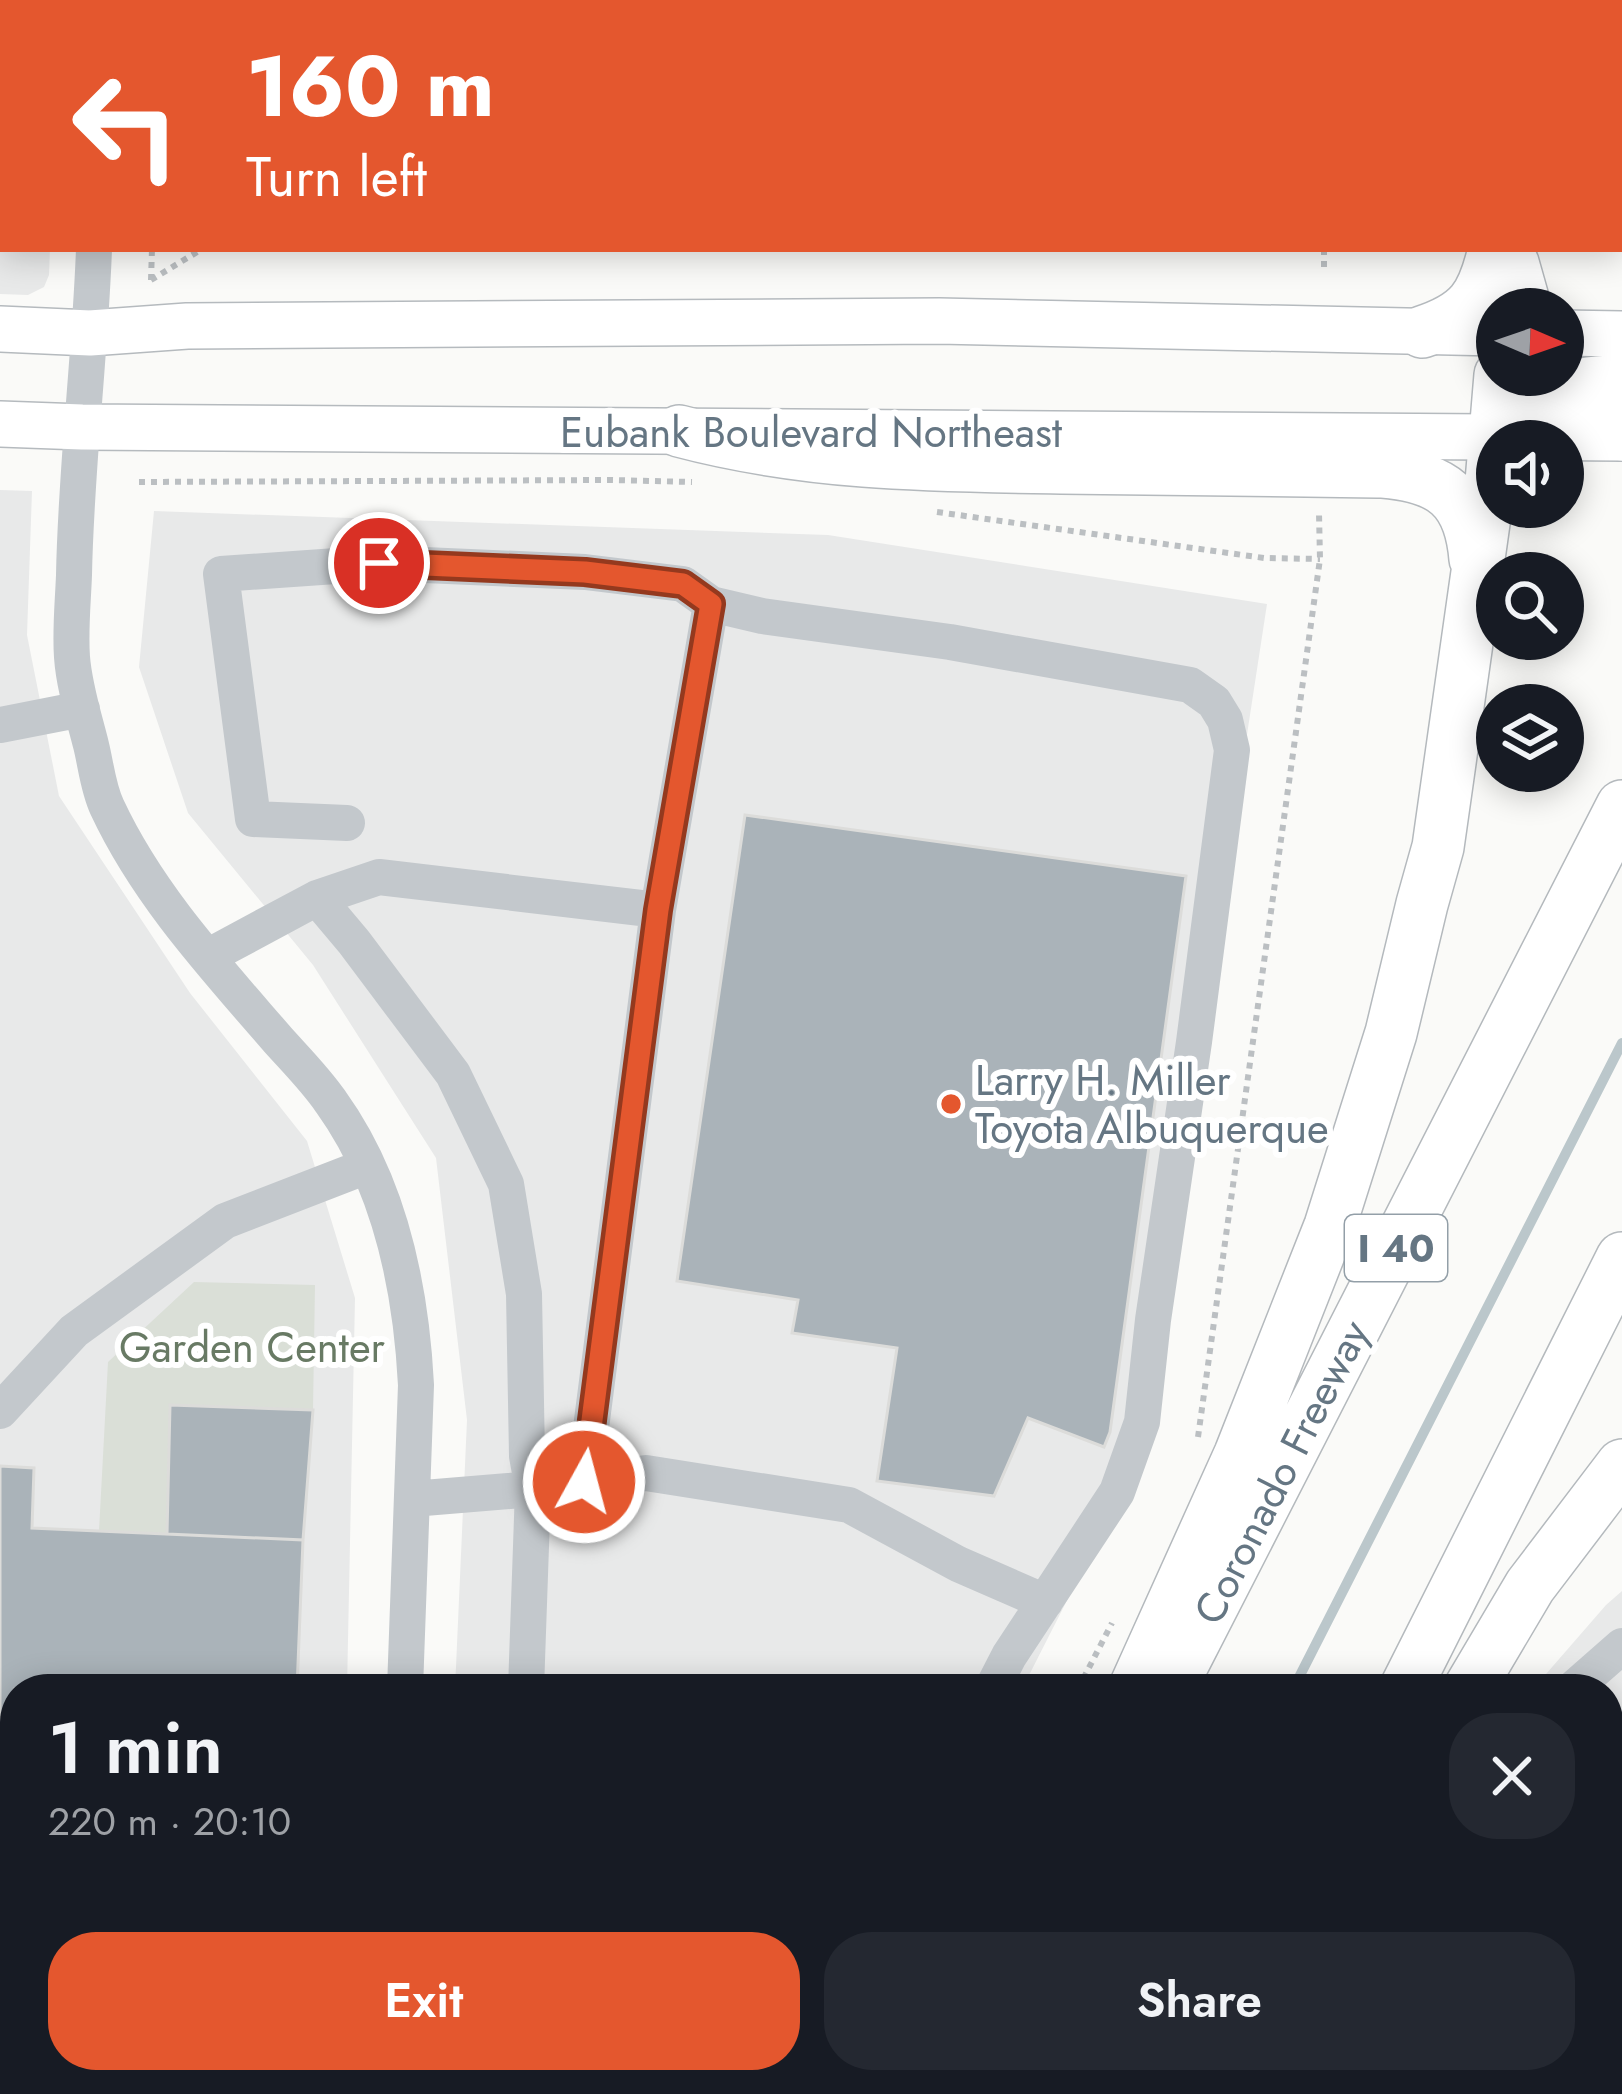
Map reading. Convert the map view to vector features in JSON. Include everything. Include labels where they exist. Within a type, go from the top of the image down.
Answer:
[{"type":"highway","points":[[1422,332],[1454,320],[1510,286]]},
{"type":"highway","points":[[1584,383],[1622,381]]},
{"type":"highway","points":[[1520,420],[1543,396]]},
{"type":"highway","points":[[1568,396],[1587,415],[1622,436]]},
{"type":"highway","points":[[679,431],[787,454],[903,466],[1416,476],[1448,491],[1459,504],[1473,538],[1475,582]]},
{"type":"highway","points":[[1141,1674],[1240,1454],[1330,1226],[1391,1034],[1438,848],[1485,528]]},
{"type":"highway","name":"Coronado Freeway","points":[[1178,1674],[1622,806]]},
{"type":"highway","points":[[1413,1674],[1622,1258]]},
{"type":"highway","points":[[1478,1674],[1530,1586],[1622,1465]]},
{"type":"main road","points":[[0,329],[90,334],[187,326],[939,321],[1422,332]]},
{"type":"main road","points":[[1584,333],[1622,334]]},
{"type":"main road","name":"Eubank Boulevard Northeast","points":[[0,424],[679,431],[1476,454]]},
{"type":"main road","name":"Eubank Boulevard Northeast","points":[[1584,442],[1622,436]]},
{"type":"street","points":[[94,252],[76,491],[72,659],[82,710],[105,803],[152,888],[332,1102],[367,1166],[394,1238],[406,1286],[416,1385],[406,1674]]},
{"type":"street","points":[[347,823],[253,820],[221,574],[379,563],[585,572],[683,584],[711,604],[762,616],[950,642],[1190,686],[1214,702],[1225,719],[1232,750],[1142,1422],[1118,1492],[1000,1674]]},
{"type":"street","points":[[584,1482],[658,910],[711,604]]},
{"type":"street","points":[[0,725],[82,710]]},
{"type":"street","points":[[207,957],[316,898],[379,877],[658,910]]},
{"type":"street","points":[[316,898],[453,1074],[506,1184],[524,1294],[527,1456],[533,1489],[527,1674]]},
{"type":"street","points":[[0,1411],[74,1331],[225,1221],[367,1166]]},
{"type":"street","points":[[412,1499],[646,1473],[849,1505],[958,1564],[1045,1602]]},
{"type":"street","points":[[1590,1674],[1622,1646]]},
{"type":"path","points":[[152,252],[151,280],[197,252]]},
{"type":"path","points":[[1324,252],[1324,270]]},
{"type":"path","points":[[139,482],[612,480],[711,484]]},
{"type":"path","points":[[933,511],[1264,558],[1320,559]]},
{"type":"path","points":[[1196,1448],[1320,559],[1319,513]]},
{"type":"path","points":[[1086,1674],[1119,1610]]},
{"type":"shaded area","points":[[0,252],[50,252],[44,287],[28,295],[0,294]]},
{"type":"shaded area","points":[[0,490],[32,491],[27,635],[59,796],[190,993],[307,1141],[355,1298],[347,1674],[0,1674]]},
{"type":"shaded area","points":[[154,511],[828,535],[1267,604],[1184,1146],[1147,1443],[1030,1674],[456,1674],[467,1420],[436,1158],[313,965],[188,813],[139,667]]},
{"type":"shaded area","points":[[1622,1591],[1622,1674],[1546,1674]]},
{"type":"green space","name":"Garden Center","points":[[194,1282],[315,1285],[313,1410],[170,1405],[167,1534],[99,1531],[108,1362]]},
{"type":"building","points":[[745,815],[1186,876],[1110,1432],[1104,1447],[1028,1418],[994,1496],[877,1481],[897,1348],[792,1333],[798,1300],[677,1281]]},
{"type":"building","points":[[170,1405],[313,1410],[303,1540],[167,1534]]},
{"type":"building","points":[[0,1466],[34,1468],[32,1528],[303,1540],[298,1674],[0,1674]]},
{"type":"waterway","points":[[1301,1674],[1622,1043]]},
{"type":"place","name":"Larry H. Miller Toyota Albuquerque","points":[[951,1104]]},
{"type":"route","points":[[379,563],[585,572],[683,584],[711,604],[658,910],[584,1482]]}]
